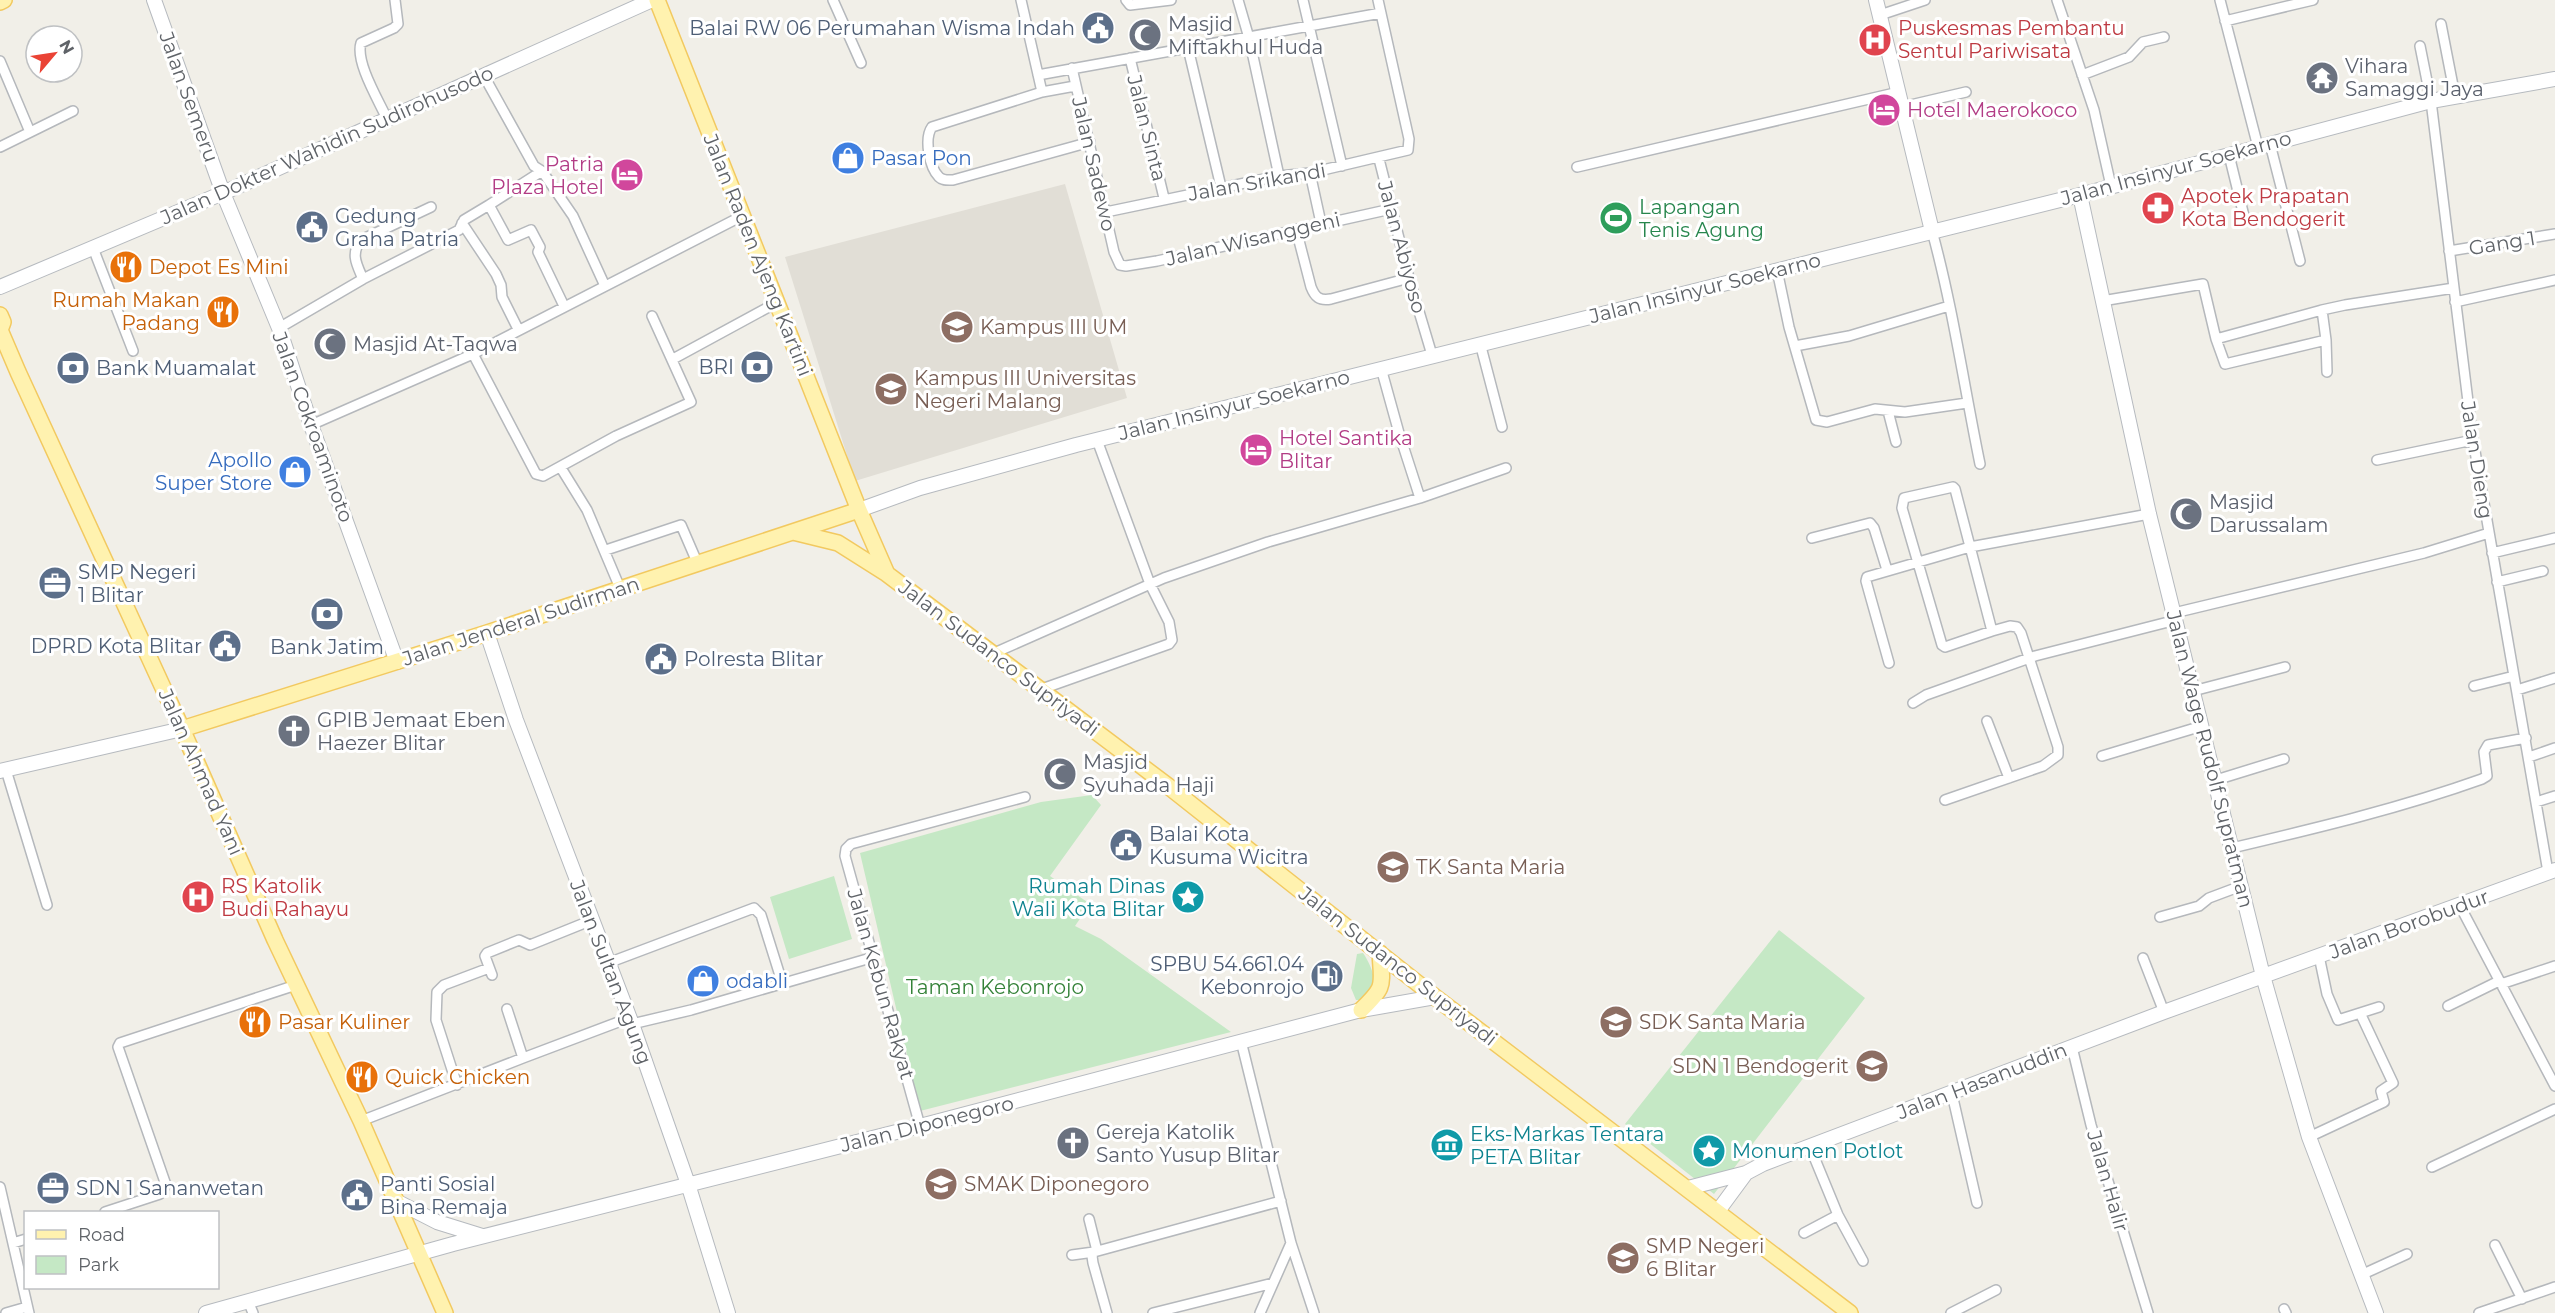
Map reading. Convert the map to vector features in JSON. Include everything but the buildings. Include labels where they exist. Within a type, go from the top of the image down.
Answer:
[{"type":"main road","points":[[0,2],[4,0]]},
{"type":"main road","name":"Jalan Semeru","points":[[154,0],[224,193]]},
{"type":"main road","name":"Jalan Dokter Wahidin Sudirohusodo","points":[[0,286],[224,193],[652,0]]},
{"type":"main road","name":"Jalan Raden Ajeng Kartini","points":[[657,0],[859,510]]},
{"type":"main road","points":[[1876,0],[1932,231]]},
{"type":"main road","name":"Jalan Insinyur Soekarno","points":[[859,510],[920,488],[1097,440],[2080,195],[2431,101],[2555,79]]},
{"type":"main road","name":"Jalan Cokroaminoto","points":[[224,193],[279,328],[311,425],[397,662]]},
{"type":"main road","name":"Jalan Wage Rudolf Supratman","points":[[2080,195],[2149,514],[2263,976],[2309,1137],[2376,1313]]},
{"type":"main road","name":"Jalan Ahmad Yani","points":[[0,315],[3,322],[0,330],[182,729],[275,940],[361,1121],[445,1313]]},
{"type":"main road","name":"Jalan Jenderal Sudirman","points":[[182,729],[487,633],[859,510]]},
{"type":"main road","name":"Jalan Sudanco Supriyadi","points":[[859,510],[887,574],[1102,736],[1435,997],[1850,1313]]},
{"type":"main road","points":[[790,532],[838,543],[887,574]]},
{"type":"main road","name":"Jalan Sultan Agung","points":[[487,633],[516,720],[631,1021],[688,1184],[729,1313]]},
{"type":"main road","points":[[3,771],[182,729]]},
{"type":"main road","name":"Jalan Borobudur","points":[[2263,976],[2552,871]]},
{"type":"main road","points":[[1361,1010],[1379,993],[1382,982],[1380,953]]},
{"type":"main road","name":"Jalan Hasanuddin","points":[[1718,1211],[1746,1173],[1763,1164],[2263,976]]},
{"type":"main road","name":"Jalan Diponegoro","points":[[206,1313],[251,1307],[419,1254],[1361,1010],[1435,997]]},
{"type":"main road","points":[[1688,1188],[1746,1173]]},
{"type":"main road","points":[[396,1201],[437,1222],[487,1237]]},
{"type":"street","points":[[387,119],[361,60],[360,49],[362,43],[398,24],[395,0]]},
{"type":"street","points":[[833,0],[861,63]]},
{"type":"street","points":[[1021,0],[1042,92]]},
{"type":"street","points":[[1126,0],[1130,5],[1171,0]]},
{"type":"street","points":[[1238,0],[1249,38],[1279,176]]},
{"type":"street","points":[[1303,0],[1342,166]]},
{"type":"street","points":[[1038,75],[1381,13],[1378,0]]},
{"type":"street","points":[[1880,15],[1925,0]]},
{"type":"street","points":[[2057,0],[2094,110],[2111,186]]},
{"type":"street","points":[[2220,0],[2300,261]]},
{"type":"street","points":[[2225,21],[2313,0]]},
{"type":"street","name":"Jalan Srikandi","points":[[1106,212],[1164,198],[1379,159],[1408,150],[1409,139],[1381,13]]},
{"type":"street","points":[[2441,24],[2455,96]]},
{"type":"street","points":[[2082,75],[2129,57],[2143,42],[2164,37]]},
{"type":"street","name":"Jalan Dieng","points":[[2420,46],[2431,101],[2473,440],[2536,802],[2552,871]]},
{"type":"street","points":[[1188,48],[1221,187]]},
{"type":"street","name":"Jalan Sinta","points":[[1130,58],[1164,198]]},
{"type":"street","points":[[0,61],[30,132]]},
{"type":"street","name":"Jalan Sadewo","points":[[1072,68],[1117,260]]},
{"type":"street","points":[[484,76],[534,166],[542,171],[573,216],[605,286]]},
{"type":"street","points":[[1076,86],[1042,92],[932,127],[927,137],[933,166],[938,177],[945,181],[953,180],[1090,142]]},
{"type":"street","points":[[1577,167],[1899,92]]},
{"type":"street","points":[[1902,107],[1966,92]]},
{"type":"street","points":[[0,147],[73,111]]},
{"type":"street","points":[[2229,155],[2244,216]]},
{"type":"street","name":"Jalan Abiyoso","points":[[1379,159],[1409,279],[1432,355]]},
{"type":"street","points":[[279,328],[363,279],[459,230],[462,223],[542,171]]},
{"type":"street","points":[[1310,173],[1321,223]]},
{"type":"street","points":[[489,205],[508,240],[531,230],[540,247],[538,252],[564,306]]},
{"type":"street","points":[[363,279],[354,258],[356,247],[361,240],[431,207]]},
{"type":"street","name":"Jalan Wisanggeni","points":[[1117,260],[1120,265],[1126,266],[1391,209]]},
{"type":"street","points":[[311,425],[473,354],[742,216]]},
{"type":"street","points":[[462,223],[496,274],[501,285],[502,297],[518,329]]},
{"type":"street","points":[[1296,229],[1311,287],[1314,295],[1319,299],[1331,299],[1409,279]]},
{"type":"street","points":[[1932,231],[1956,333],[1980,464]]},
{"type":"street","name":"Gang 1","points":[[2449,251],[2555,234]]},
{"type":"street","points":[[93,248],[133,351]]},
{"type":"street","points":[[1777,270],[1816,420],[1827,423],[1868,410],[1916,411],[1967,403]]},
{"type":"street","points":[[2455,302],[2555,280]]},
{"type":"street","points":[[2102,301],[2203,284],[2216,339],[2225,364],[2325,340]]},
{"type":"street","points":[[2216,339],[2345,305],[2454,288]]},
{"type":"street","points":[[673,359],[776,303]]},
{"type":"street","points":[[1795,346],[1849,336],[1949,306]]},
{"type":"street","points":[[2322,310],[2327,372]]},
{"type":"street","points":[[473,354],[536,474],[543,476],[616,436],[689,404],[691,399],[652,316]]},
{"type":"street","points":[[1480,344],[1502,427]]},
{"type":"street","points":[[1381,368],[1420,498]]},
{"type":"street","points":[[1888,411],[1896,442]]},
{"type":"street","points":[[1046,694],[1169,644],[1172,640],[1172,631],[1150,584],[1097,440]]},
{"type":"street","points":[[2377,460],[2473,440]]},
{"type":"street","points":[[561,468],[587,510],[606,550],[620,588]]},
{"type":"street","points":[[992,654],[1150,584],[1268,542],[1420,498],[1506,468]]},
{"type":"street","points":[[1946,800],[2043,766],[2058,755],[2058,747],[2031,657],[2018,627],[2010,626],[1943,646],[1902,508],[1902,499],[1906,496],[1954,487],[1992,631]]},
{"type":"street","points":[[1889,663],[1866,581],[1869,576],[1970,547],[2149,514]]},
{"type":"street","points":[[1812,538],[1870,523],[1874,528],[1887,570]]},
{"type":"street","points":[[606,550],[681,525],[696,562]]},
{"type":"street","points":[[1913,703],[1926,695],[2031,657],[2175,616],[2424,554],[2489,533]]},
{"type":"street","points":[[2492,553],[2555,538]]},
{"type":"street","points":[[2497,582],[2543,571]]},
{"type":"street","points":[[2193,691],[2285,667]]},
{"type":"street","points":[[2474,686],[2514,676]]},
{"type":"street","points":[[2517,690],[2555,678]]},
{"type":"street","points":[[1987,722],[2009,778]]},
{"type":"street","points":[[2102,756],[2202,726]]},
{"type":"street","points":[[2232,848],[2319,828],[2418,801],[2482,779],[2487,777],[2484,752],[2488,745],[2526,738]]},
{"type":"street","points":[[2529,757],[2555,748]]},
{"type":"street","points":[[2216,780],[2284,759]]},
{"type":"street","points":[[3,771],[46,905]]},
{"type":"street","points":[[2536,802],[2555,796]]},
{"type":"street","name":"Jalan Kebun Rakyat","points":[[920,1126],[845,856],[846,849],[851,844],[1025,797]]},
{"type":"street","points":[[2160,917],[2199,906],[2209,898],[2241,886]]},
{"type":"street","points":[[2460,906],[2555,1086]]},
{"type":"street","points":[[608,963],[754,908],[761,915],[782,982]]},
{"type":"street","points":[[457,1085],[436,1020],[437,992],[444,985],[490,971],[485,956],[487,953],[521,940],[530,945],[592,920]]},
{"type":"street","points":[[2319,956],[2327,994],[2338,1020],[2361,1015],[2379,1007]]},
{"type":"street","points":[[361,1121],[524,1058],[631,1021],[691,1010],[874,957]]},
{"type":"street","points":[[2143,958],[2164,1012]]},
{"type":"street","points":[[2448,1006],[2500,983],[2555,966]]},
{"type":"street","points":[[108,1211],[160,1194],[166,1185],[118,1047],[120,1043],[296,985]]},
{"type":"street","points":[[507,1009],[524,1058]]},
{"type":"street","points":[[2309,1137],[2384,1102],[2381,1091],[2393,1083],[2361,1015]]},
{"type":"street","points":[[1241,1041],[1291,1243],[1314,1313]]},
{"type":"street","name":"Jalan Halir","points":[[2072,1047],[2091,1125],[2148,1313]]},
{"type":"street","points":[[1952,1094],[1977,1203]]},
{"type":"street","points":[[2432,1167],[2555,1108]]},
{"type":"street","points":[[1810,1147],[1838,1215],[1863,1261]]},
{"type":"street","points":[[0,1187],[28,1310],[6,1313]]},
{"type":"street","points":[[1072,1255],[1096,1251],[1281,1201]]},
{"type":"street","points":[[1804,1233],[1838,1215]]},
{"type":"street","points":[[1089,1219],[1096,1251]]},
{"type":"street","points":[[14,1243],[24,1240]]},
{"type":"street","points":[[1260,1313],[1291,1243]]},
{"type":"street","points":[[2495,1245],[2522,1299]]},
{"type":"street","points":[[1096,1251],[1092,1256],[1093,1263],[1107,1313]]},
{"type":"street","points":[[2361,1275],[2407,1254]]},
{"type":"street","points":[[1153,1313],[1273,1283]]},
{"type":"street","points":[[2479,1313],[2555,1287]]},
{"type":"street","points":[[1952,1313],[1996,1290]]},
{"type":"street","points":[[2511,1303],[2515,1313]]},
{"type":"shaded area","name":"Kampus III UM","points":[[1065,184],[1127,398],[855,481],[785,257]]},
{"type":"green space","name":"Taman Kebonrojo","points":[[1092,795],[1101,805],[1050,876],[1090,904],[1075,926],[1101,939],[1231,1032],[920,1111],[860,853],[1041,802]]},
{"type":"green space","points":[[834,876],[852,939],[789,959],[770,897]]},
{"type":"green space","points":[[1779,930],[1865,998],[1714,1194],[1625,1124]]},
{"type":"green space","points":[[1363,953],[1371,967],[1374,989],[1365,999],[1356,1000],[1351,988],[1357,954]]},
{"type":"place","name":"Balai RW 06 Perumahan Wisma Indah","points":[[1098,28]]},
{"type":"place","name":"Masjid Miftakhul Huda","points":[[1145,35]]},
{"type":"place","name":"Puskesmas Pembantu Sentul Pariwisata","points":[[1875,40]]},
{"type":"place","name":"Vihara Samaggi Jaya","points":[[2322,78]]},
{"type":"place","name":"Hotel Maerokoco","points":[[1884,110]]},
{"type":"place","name":"Pasar Pon","points":[[848,158]]},
{"type":"place","name":"Patria Plaza Hotel","points":[[627,175]]},
{"type":"place","name":"Apotek Prapatan Kota Bendogerit","points":[[2158,208]]},
{"type":"place","name":"Lapangan Tenis Agung","points":[[1616,218]]},
{"type":"place","name":"Gedung Graha Patria","points":[[312,227]]},
{"type":"place","name":"Depot Es Mini","points":[[126,267]]},
{"type":"place","name":"Rumah Makan Padang","points":[[223,312]]},
{"type":"place","name":"Kampus III UM","points":[[957,327]]},
{"type":"place","name":"Masjid At-Taqwa","points":[[330,344]]},
{"type":"place","name":"BRI","points":[[757,367]]},
{"type":"place","name":"Bank Muamalat","points":[[73,368]]},
{"type":"place","name":"Kampus III Universitas Negeri Malang","points":[[891,389]]},
{"type":"place","name":"Hotel Santika Blitar","points":[[1256,450]]},
{"type":"place","name":"Apollo Super Store","points":[[295,472]]},
{"type":"place","name":"Masjid Darussalam","points":[[2186,514]]},
{"type":"place","name":"SMP Negeri 1 Blitar","points":[[55,583]]},
{"type":"place","name":"Bank Jatim","points":[[327,614]]},
{"type":"place","name":"DPRD Kota Blitar","points":[[225,646]]},
{"type":"place","name":"Polresta Blitar","points":[[661,659]]},
{"type":"place","name":"GPIB Jemaat Eben Haezer Blitar","points":[[294,731]]},
{"type":"place","name":"Masjid Syuhada Haji","points":[[1060,774]]},
{"type":"place","name":"Balai Kota Kusuma Wicitra","points":[[1126,845]]},
{"type":"place","name":"TK Santa Maria","points":[[1393,867]]},
{"type":"place","name":"RS Katolik Budi Rahayu","points":[[198,897]]},
{"type":"place","name":"Rumah Dinas Wali Kota Blitar","points":[[1188,897]]},
{"type":"place","name":"SPBU 54.661.04 Kebonrojo","points":[[1327,976]]},
{"type":"place","name":"odabli","points":[[703,981]]},
{"type":"place","name":"Pasar Kuliner","points":[[255,1022]]},
{"type":"place","name":"SDK Santa Maria","points":[[1616,1022]]},
{"type":"place","name":"SDN 1 Bendogerit","points":[[1872,1066]]},
{"type":"place","name":"Quick Chicken","points":[[362,1077]]},
{"type":"place","name":"Gereja Katolik Santo Yusup Blitar","points":[[1073,1143]]},
{"type":"place","name":"Eks-Markas Tentara PETA Blitar","points":[[1447,1145]]},
{"type":"place","name":"Monumen Potlot","points":[[1709,1151]]},
{"type":"place","name":"SMAK Diponegoro","points":[[941,1184]]},
{"type":"place","name":"SDN 1 Sananwetan","points":[[53,1188]]},
{"type":"place","name":"Panti Sosial Bina Remaja","points":[[357,1195]]},
{"type":"place","name":"SMP Negeri 6 Blitar","points":[[1623,1258]]}]
